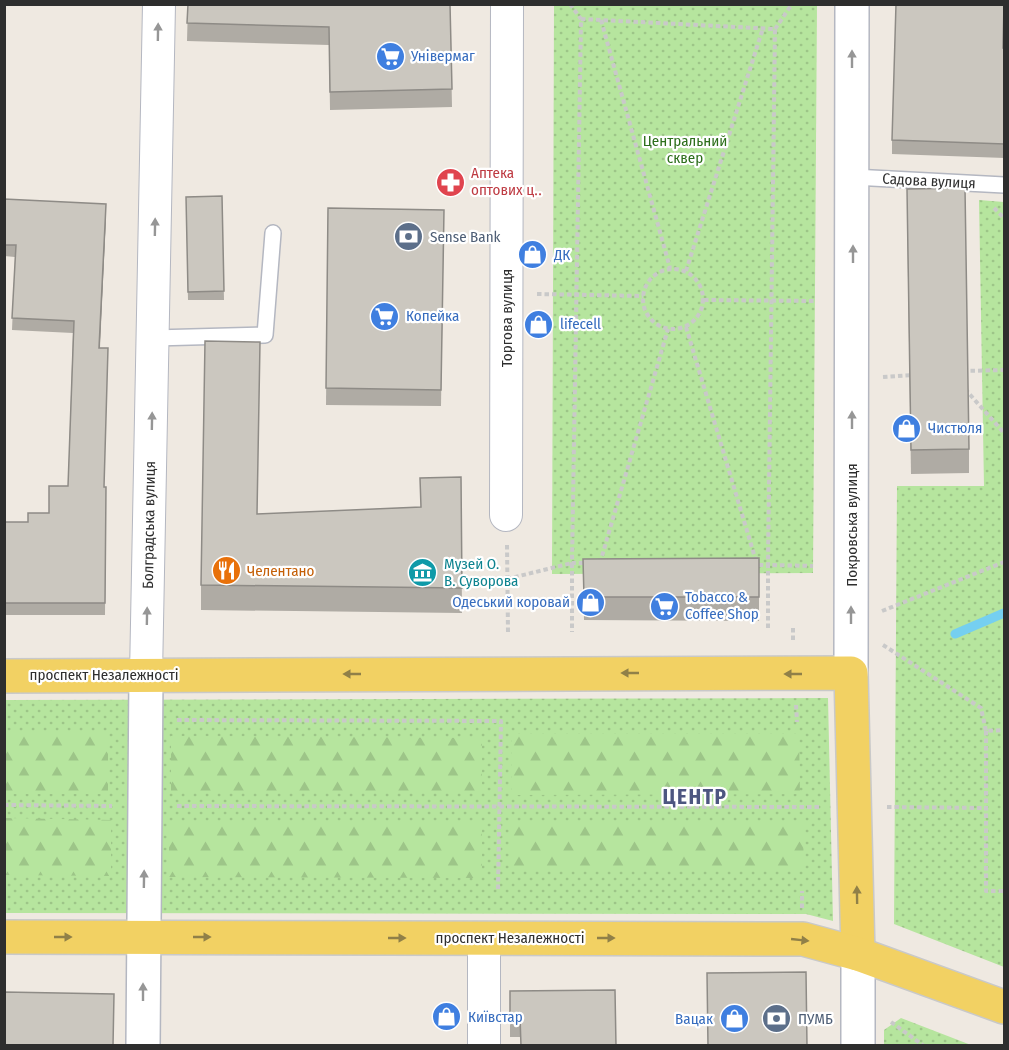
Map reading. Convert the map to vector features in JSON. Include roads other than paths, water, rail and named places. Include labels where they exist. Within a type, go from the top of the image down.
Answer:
[{"type":"main road","name":"Покровська вулиця","points":[[852,4],[851,673],[858,1046]]},
{"type":"main road","name":"проспект Незалежності","points":[[4,676],[851,673]]},
{"type":"main road","name":"Болградська вулиця","points":[[143,1046],[146,675]]},
{"type":"main road","name":"проспект Незалежності","points":[[4,938],[803,939],[858,954],[1005,1007]]},
{"type":"street","name":"Болградська вулиця","points":[[146,675],[159,4]]},
{"type":"street","name":"Торгова вулиця","points":[[506,515],[507,4]]},
{"type":"street","points":[[484,938],[484,1046]]},
{"type":"lane","name":"Садова вулиця","points":[[853,177],[1005,185]]},
{"type":"lane","points":[[154,338],[265,335],[273,232]]},
{"type":"waterway","points":[[955,634],[1004,613]]},
{"type":"place","name":"Універмаг","points":[[390,56]]},
{"type":"place","name":"Аптека оптових ц‥","points":[[450,182]]},
{"type":"place","name":"Sense Bank","points":[[409,237]]},
{"type":"place","name":"ДК","points":[[533,255]]},
{"type":"place","name":"Копейка","points":[[385,316]]},
{"type":"place","name":"lifecell","points":[[539,324]]},
{"type":"place","name":"Чистюля","points":[[907,428]]},
{"type":"place","name":"Челентано","points":[[226,571]]},
{"type":"place","name":"Музей О. В. Суворова","points":[[423,573]]},
{"type":"place","name":"Одеський коровай","points":[[591,602]]},
{"type":"place","name":"Tobacco & Coffee Shop","points":[[664,606]]},
{"type":"place","name":"Київстар","points":[[447,1017]]},
{"type":"place","name":"Вацак","points":[[734,1019]]},
{"type":"place","name":"ПУМБ","points":[[777,1019]]},
{"type":"district","name":"ЦЕНТР","points":[[695,797]]},
{"type":"park label","name":"Центральний сквер","points":[[685,150]]}]
